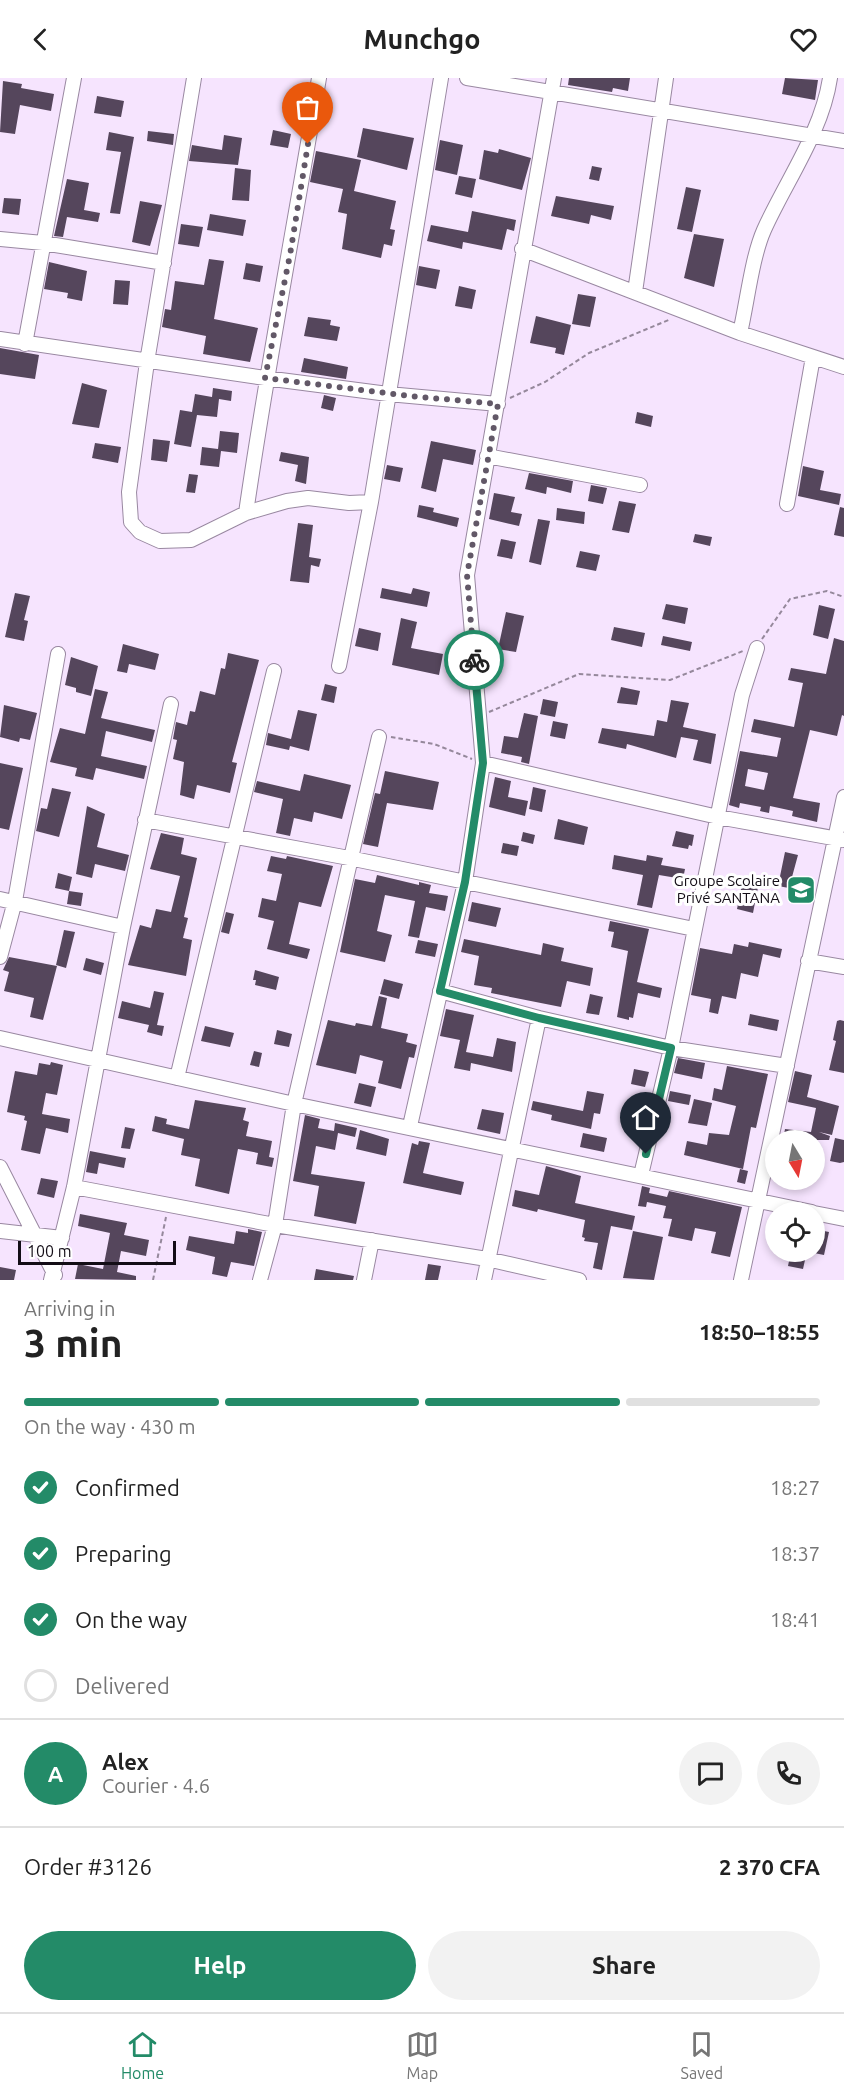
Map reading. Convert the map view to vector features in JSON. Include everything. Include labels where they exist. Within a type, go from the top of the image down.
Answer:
[{"type":"street","points":[[25,344],[74,78]]},
{"type":"street","points":[[194,78],[147,362],[129,492],[132,522],[140,532],[160,541],[191,540],[246,513],[308,498],[349,503],[371,502]]},
{"type":"street","points":[[246,513],[265,378],[290,255],[319,78]]},
{"type":"street","points":[[339,666],[371,502],[441,78]]},
{"type":"street","points":[[467,78],[553,85],[660,109],[844,141]]},
{"type":"street","points":[[635,292],[666,78]]},
{"type":"street","points":[[740,333],[763,232],[811,135],[828,93],[830,78]]},
{"type":"street","points":[[410,1126],[465,882],[483,763],[467,575],[498,404],[522,249],[553,85]]},
{"type":"street","points":[[0,239],[43,243],[164,263]]},
{"type":"street","points":[[522,249],[740,333],[844,367]]},
{"type":"street","points":[[0,339],[265,378],[388,394],[498,404]]},
{"type":"street","points":[[787,504],[813,357]]},
{"type":"street","points":[[487,456],[640,485]]},
{"type":"street","points":[[641,1175],[671,1048],[742,695],[757,648]]},
{"type":"street","points":[[0,957],[15,901],[58,654]]},
{"type":"street","points":[[177,1078],[274,671]]},
{"type":"street","points":[[54,1277],[74,1187],[123,927],[171,704]]},
{"type":"street","points":[[261,1280],[274,1225],[294,1104],[379,737]]},
{"type":"street","points":[[483,763],[718,817],[840,839]]},
{"type":"street","points":[[741,1280],[808,961],[840,839],[844,797]]},
{"type":"street","points":[[145,820],[350,858],[694,929]]},
{"type":"street","points":[[0,899],[123,927]]},
{"type":"street","points":[[808,961],[844,968]]},
{"type":"street","points":[[440,991],[539,1018],[671,1048],[787,1066]]},
{"type":"street","points":[[484,1280],[539,1018]]},
{"type":"street","points":[[0,1038],[98,1058],[294,1104],[410,1126],[765,1202]]},
{"type":"street","points":[[0,1167],[54,1277]]},
{"type":"street","points":[[74,1187],[274,1225],[488,1259],[579,1280]]},
{"type":"street","points":[[825,1215],[844,1219]]},
{"type":"street","points":[[0,1231],[62,1238]]},
{"type":"street","points":[[364,1280],[372,1240]]},
{"type":"path","points":[[498,404],[545,382],[589,352],[688,313]]},
{"type":"path","points":[[479,717],[512,700],[579,674],[669,680],[757,648],[770,624],[790,599],[827,591],[844,597]]},
{"type":"path","points":[[379,737],[434,744],[483,763]]},
{"type":"path","points":[[153,1280],[169,1205]]},
{"type":"building","points":[[569,78],[630,78],[628,91],[613,88],[612,92],[568,85]]},
{"type":"building","points":[[785,78],[818,80],[815,100],[782,94]]},
{"type":"building","points":[[3,81],[22,84],[21,88],[54,94],[51,111],[20,105],[15,134],[0,132]]},
{"type":"building","points":[[97,96],[124,101],[121,117],[94,113]]},
{"type":"building","points":[[363,128],[414,138],[407,170],[357,157]]},
{"type":"building","points":[[273,130],[291,134],[288,148],[270,145]]},
{"type":"building","points":[[148,131],[174,134],[173,145],[147,141]]},
{"type":"building","points":[[109,132],[134,137],[120,214],[110,213],[121,152],[106,150]]},
{"type":"building","points":[[224,135],[242,138],[238,165],[189,161],[192,145],[222,150]]},
{"type":"building","points":[[440,140],[463,145],[457,175],[435,170]]},
{"type":"building","points":[[499,149],[531,158],[522,190],[479,179],[484,150],[498,153]]},
{"type":"building","points":[[316,151],[361,160],[354,191],[396,201],[390,229],[395,230],[392,246],[384,244],[381,258],[342,249],[347,214],[338,212],[343,189],[310,182]]},
{"type":"building","points":[[592,166],[602,168],[599,181],[589,179]]},
{"type":"building","points":[[235,168],[251,170],[249,201],[232,200]]},
{"type":"building","points":[[459,176],[476,179],[472,198],[455,194]]},
{"type":"building","points":[[67,179],[89,183],[84,210],[100,213],[98,222],[67,217],[63,237],[54,236]]},
{"type":"building","points":[[686,187],[701,190],[692,232],[677,229]]},
{"type":"building","points":[[556,196],[614,206],[611,220],[591,215],[589,224],[551,216]]},
{"type":"building","points":[[4,198],[21,199],[19,215],[2,213]]},
{"type":"building","points":[[140,201],[162,205],[150,246],[132,242]]},
{"type":"building","points":[[472,211],[516,220],[514,231],[507,229],[502,250],[463,242],[462,249],[427,241],[431,225],[468,232]]},
{"type":"building","points":[[210,214],[246,220],[243,236],[207,230]]},
{"type":"building","points":[[181,224],[203,227],[199,247],[178,244]]},
{"type":"building","points":[[694,234],[724,239],[714,287],[684,278]]},
{"type":"building","points":[[209,259],[224,261],[214,319],[258,328],[250,362],[203,354],[206,336],[162,327],[165,309],[171,310],[175,281],[204,285]]},
{"type":"building","points":[[49,262],[87,271],[82,301],[67,298],[68,293],[44,289]]},
{"type":"building","points":[[246,263],[263,266],[260,282],[243,279]]},
{"type":"building","points":[[419,266],[440,270],[436,289],[416,285]]},
{"type":"building","points":[[115,280],[130,281],[128,305],[113,304]]},
{"type":"building","points":[[459,286],[476,290],[472,309],[455,306]]},
{"type":"building","points":[[578,294],[596,297],[590,327],[572,324]]},
{"type":"building","points":[[536,316],[571,325],[564,355],[555,353],[556,348],[530,343]]},
{"type":"building","points":[[308,317],[331,320],[330,325],[340,327],[337,341],[304,336]]},
{"type":"building","points":[[0,348],[39,355],[35,379],[0,374]]},
{"type":"building","points":[[304,358],[348,367],[346,379],[301,372]]},
{"type":"building","points":[[82,383],[107,390],[99,428],[72,424]]},
{"type":"building","points":[[213,388],[232,391],[231,401],[219,399],[217,417],[197,415],[191,447],[174,444],[180,410],[192,412],[195,394],[212,397]]},
{"type":"building","points":[[324,395],[336,398],[333,411],[321,408]]},
{"type":"building","points":[[637,412],[653,416],[651,427],[635,423]]},
{"type":"building","points":[[220,431],[239,433],[237,453],[221,451],[219,467],[200,465],[202,447],[218,449]]},
{"type":"building","points":[[153,439],[170,441],[167,462],[151,460]]},
{"type":"building","points":[[431,441],[476,450],[473,465],[443,459],[436,492],[421,488]]},
{"type":"building","points":[[95,443],[121,447],[118,463],[92,458]]},
{"type":"building","points":[[281,452],[309,457],[306,484],[295,481],[298,465],[279,461]]},
{"type":"building","points":[[387,465],[403,468],[400,482],[384,479]]},
{"type":"building","points":[[803,466],[824,471],[820,490],[841,494],[839,505],[798,496]]},
{"type":"building","points":[[529,473],[573,481],[571,493],[547,487],[546,494],[525,489]]},
{"type":"building","points":[[189,474],[198,475],[195,493],[186,492]]},
{"type":"building","points":[[591,485],[607,488],[603,504],[588,501]]},
{"type":"building","points":[[494,493],[515,497],[511,512],[522,514],[519,526],[489,519]]},
{"type":"building","points":[[619,501],[636,504],[629,533],[612,530]]},
{"type":"building","points":[[419,505],[434,508],[433,512],[459,518],[457,527],[417,517]]},
{"type":"building","points":[[840,507],[844,508],[844,537],[834,535]]},
{"type":"building","points":[[557,508],[585,512],[584,524],[556,520]]},
{"type":"building","points":[[538,519],[550,521],[541,565],[529,562]]},
{"type":"building","points":[[298,523],[313,525],[309,557],[321,559],[319,567],[311,565],[309,583],[290,581]]},
{"type":"building","points":[[695,534],[712,537],[710,546],[693,542]]},
{"type":"building","points":[[501,539],[516,542],[512,559],[497,556]]},
{"type":"building","points":[[580,551],[600,555],[596,571],[576,567]]},
{"type":"building","points":[[382,588],[411,594],[413,588],[430,592],[427,607],[380,598]]},
{"type":"building","points":[[15,593],[30,596],[24,620],[28,621],[24,641],[5,637]]},
{"type":"building","points":[[666,604],[688,608],[685,624],[662,619]]},
{"type":"building","points":[[819,605],[835,609],[828,639],[813,635]]},
{"type":"building","points":[[506,612],[524,616],[516,652],[498,649]]},
{"type":"building","points":[[401,618],[417,622],[411,648],[443,654],[439,675],[392,665]]},
{"type":"building","points":[[614,627],[645,633],[642,647],[611,640]]},
{"type":"building","points":[[359,628],[381,633],[378,651],[355,646]]},
{"type":"building","points":[[663,636],[692,642],[690,651],[661,645]]},
{"type":"building","points":[[834,638],[844,641],[844,716],[842,715],[837,736],[810,730],[793,798],[820,803],[817,822],[792,816],[793,811],[770,806],[769,813],[760,811],[761,807],[740,803],[739,808],[729,805],[740,751],[777,757],[781,738],[751,732],[754,719],[794,727],[803,683],[788,680],[791,668],[826,674]],"holes":[[[748,769],[768,773],[764,790],[745,786]]]},
{"type":"building","points":[[123,644],[159,654],[155,670],[129,664],[127,673],[117,671]]},
{"type":"building","points":[[228,653],[259,660],[232,762],[237,763],[230,793],[197,785],[194,799],[180,795],[184,762],[173,759],[177,740],[173,739],[176,722],[187,725],[190,711],[195,712],[200,691],[215,695],[221,668],[225,669]]},
{"type":"building","points":[[71,657],[98,666],[91,696],[76,692],[76,688],[65,685]]},
{"type":"building","points":[[325,684],[337,687],[334,703],[321,700]]},
{"type":"building","points":[[621,687],[640,691],[637,705],[617,703]]},
{"type":"building","points":[[95,689],[108,692],[101,718],[155,730],[152,742],[106,731],[101,756],[147,766],[144,779],[96,768],[93,780],[75,776],[77,768],[50,762],[60,728],[85,734]]},
{"type":"building","points":[[543,699],[558,702],[555,717],[540,714]]},
{"type":"building","points":[[671,700],[689,703],[683,727],[716,734],[711,764],[693,760],[698,740],[681,737],[676,758],[627,744],[626,749],[598,743],[602,728],[654,736],[657,720],[667,722]]},
{"type":"building","points":[[4,705],[37,713],[30,740],[20,738],[19,742],[0,737]]},
{"type":"building","points":[[298,710],[317,714],[309,751],[290,746],[289,750],[266,745],[268,733],[291,739]]},
{"type":"building","points":[[524,713],[538,716],[529,764],[521,762],[522,757],[501,753],[504,736],[518,738]]},
{"type":"building","points":[[553,721],[568,724],[565,739],[550,736]]},
{"type":"building","points":[[0,763],[23,768],[9,830],[0,828]]},
{"type":"building","points":[[385,771],[439,782],[433,810],[387,803],[378,847],[363,844],[375,793],[380,794]]},
{"type":"building","points":[[304,774],[351,785],[342,819],[314,812],[312,822],[294,818],[290,836],[276,833],[283,799],[254,792],[257,781],[300,791]]},
{"type":"building","points":[[495,777],[511,781],[508,797],[528,801],[525,816],[489,807]]},
{"type":"building","points":[[533,787],[546,790],[542,812],[529,809]]},
{"type":"building","points":[[52,788],[71,792],[59,837],[36,831],[41,808],[47,809]]},
{"type":"building","points":[[87,806],[105,814],[97,847],[129,855],[125,871],[95,864],[92,878],[76,874]]},
{"type":"building","points":[[558,819],[588,827],[584,845],[554,839]]},
{"type":"building","points":[[676,831],[694,835],[692,846],[689,845],[688,849],[672,846]]},
{"type":"building","points":[[523,832],[535,835],[533,844],[521,841]]},
{"type":"building","points":[[161,833],[184,838],[181,854],[197,858],[184,917],[188,918],[183,938],[192,940],[186,976],[128,965],[140,925],[151,928],[156,909],[171,912],[180,876],[150,869]]},
{"type":"building","points":[[503,843],[519,846],[517,856],[501,853]]},
{"type":"building","points":[[785,852],[798,855],[789,888],[778,886]]},
{"type":"building","points":[[614,855],[646,861],[647,855],[663,858],[661,865],[685,869],[683,879],[659,875],[652,908],[637,905],[643,875],[612,869]]},
{"type":"building","points":[[271,856],[286,859],[287,856],[333,866],[321,907],[299,902],[289,944],[310,949],[307,959],[267,949],[274,921],[258,917],[262,898],[276,901],[282,874],[267,871]]},
{"type":"building","points":[[58,873],[72,877],[69,891],[55,888]]},
{"type":"building","points":[[377,875],[419,885],[419,882],[431,885],[429,893],[448,896],[445,911],[426,907],[419,938],[408,936],[415,901],[385,895],[377,931],[392,935],[385,962],[340,952],[355,879],[375,883]]},
{"type":"building","points":[[743,879],[759,882],[753,913],[737,909]]},
{"type":"building","points":[[69,891],[83,893],[81,906],[67,904]]},
{"type":"building","points":[[472,902],[501,908],[496,927],[468,921]]},
{"type":"building","points":[[226,912],[234,914],[229,934],[221,932]]},
{"type":"building","points":[[610,921],[649,929],[637,982],[662,988],[660,998],[638,993],[633,1018],[629,1017],[629,1020],[617,1017],[628,951],[611,947],[614,932],[608,931]]},
{"type":"building","points":[[64,930],[75,932],[66,968],[56,965]]},
{"type":"building","points":[[464,939],[541,955],[543,943],[564,948],[561,961],[593,968],[590,986],[567,981],[561,1007],[491,993],[492,988],[474,985],[479,956],[461,952]]},
{"type":"building","points":[[418,940],[438,944],[435,957],[415,953]]},
{"type":"building","points":[[749,942],[782,949],[780,958],[763,954],[758,977],[741,973],[736,999],[722,996],[718,1014],[709,1012],[711,999],[691,995],[700,948],[732,954],[734,944],[748,947]]},
{"type":"building","points":[[9,957],[57,966],[43,1020],[30,1017],[34,998],[4,991],[9,972],[3,970]]},
{"type":"building","points":[[86,958],[104,963],[101,975],[83,970]]},
{"type":"building","points":[[255,970],[279,977],[276,990],[255,985],[256,980],[253,980]]},
{"type":"building","points":[[384,979],[403,984],[399,999],[380,994]]},
{"type":"building","points":[[154,991],[164,993],[157,1025],[164,1026],[162,1036],[147,1032],[149,1025],[118,1018],[122,1001],[150,1008]]},
{"type":"building","points":[[590,994],[603,997],[599,1015],[586,1013]]},
{"type":"building","points":[[379,996],[387,998],[381,1028],[408,1034],[406,1042],[417,1045],[414,1058],[409,1057],[401,1089],[378,1083],[383,1061],[360,1055],[356,1074],[316,1065],[328,1020],[355,1026],[356,1023],[372,1026]]},
{"type":"building","points":[[446,1009],[474,1015],[466,1052],[493,1057],[497,1038],[516,1042],[512,1072],[471,1063],[470,1071],[454,1068],[460,1040],[440,1036]]},
{"type":"building","points":[[750,1014],[779,1020],[777,1031],[748,1025]]},
{"type":"building","points":[[837,1021],[844,1021],[844,1073],[829,1070],[836,1041],[833,1040]]},
{"type":"building","points":[[205,1026],[234,1033],[230,1047],[201,1041]]},
{"type":"building","points":[[277,1030],[292,1034],[289,1047],[274,1044]]},
{"type":"building","points":[[254,1051],[262,1053],[259,1067],[250,1065]]},
{"type":"building","points":[[678,1058],[705,1063],[702,1079],[674,1073]]},
{"type":"building","points":[[51,1062],[63,1065],[57,1095],[46,1093],[42,1114],[70,1119],[68,1133],[46,1128],[40,1154],[21,1150],[27,1121],[24,1120],[25,1116],[7,1112],[15,1071],[37,1075],[39,1063],[50,1065]]},
{"type":"building","points":[[727,1066],[768,1074],[756,1128],[751,1127],[743,1169],[684,1155],[687,1141],[707,1145],[709,1133],[729,1135],[736,1106],[712,1100],[714,1088],[722,1090]]},
{"type":"building","points":[[634,1069],[649,1072],[645,1087],[631,1084]]},
{"type":"building","points":[[795,1071],[812,1075],[807,1097],[839,1106],[832,1135],[825,1133],[825,1130],[811,1130],[816,1108],[788,1102]]},
{"type":"building","points":[[359,1083],[376,1087],[371,1107],[354,1103]]},
{"type":"building","points":[[587,1091],[604,1094],[600,1114],[594,1113],[591,1129],[551,1120],[552,1115],[531,1110],[533,1101],[583,1111]]},
{"type":"building","points":[[670,1091],[691,1095],[689,1105],[668,1101]]},
{"type":"building","points":[[694,1099],[712,1103],[707,1126],[688,1123]]},
{"type":"building","points":[[195,1100],[246,1108],[243,1120],[249,1122],[246,1136],[272,1141],[269,1157],[274,1158],[272,1167],[256,1164],[258,1153],[238,1149],[229,1194],[195,1186],[200,1159],[181,1155],[184,1139],[152,1131],[155,1116],[167,1119],[166,1124],[189,1129]]},
{"type":"building","points":[[482,1109],[504,1113],[500,1134],[477,1129]]},
{"type":"building","points":[[305,1115],[320,1119],[318,1128],[334,1131],[335,1123],[357,1128],[355,1137],[338,1133],[335,1150],[316,1146],[311,1174],[365,1182],[356,1224],[314,1216],[319,1186],[293,1181]]},
{"type":"building","points":[[125,1127],[135,1129],[130,1149],[121,1148]]},
{"type":"building","points":[[360,1130],[389,1139],[386,1156],[356,1149]]},
{"type":"building","points":[[583,1133],[607,1138],[604,1152],[580,1147]]},
{"type":"building","points":[[825,1134],[830,1136],[829,1140],[825,1140]]},
{"type":"building","points":[[835,1138],[844,1140],[844,1162],[830,1161]]},
{"type":"building","points":[[419,1141],[430,1143],[423,1173],[464,1182],[461,1195],[403,1183],[412,1143],[418,1145]]},
{"type":"building","points":[[90,1151],[126,1158],[124,1168],[99,1163],[97,1174],[86,1172]]},
{"type":"building","points":[[546,1166],[581,1176],[575,1203],[635,1216],[632,1230],[611,1226],[602,1270],[593,1268],[598,1243],[584,1241],[585,1238],[582,1237],[585,1220],[538,1209],[537,1212],[512,1206],[515,1190],[539,1195]]},
{"type":"building","points":[[740,1169],[748,1171],[745,1184],[737,1182]]},
{"type":"building","points":[[41,1178],[58,1181],[54,1198],[37,1194]]},
{"type":"building","points":[[642,1186],[650,1188],[649,1193],[667,1197],[669,1191],[742,1207],[730,1257],[711,1253],[716,1232],[695,1228],[692,1241],[668,1236],[672,1219],[663,1218],[666,1206],[647,1202],[646,1207],[638,1206]]},
{"type":"building","points":[[80,1214],[127,1223],[124,1235],[149,1240],[146,1256],[121,1251],[117,1272],[136,1276],[136,1280],[75,1279],[78,1264],[103,1269],[110,1233],[78,1226]]},
{"type":"building","points":[[248,1229],[262,1232],[254,1266],[231,1262],[227,1277],[212,1274],[215,1257],[186,1250],[189,1236],[234,1244],[236,1231],[248,1233]]},
{"type":"building","points":[[633,1231],[663,1237],[654,1280],[623,1278]]},
{"type":"building","points":[[825,1231],[829,1232],[825,1250]]},
{"type":"building","points":[[789,1262],[805,1262],[803,1269],[788,1266]]},
{"type":"building","points":[[428,1264],[441,1266],[438,1280],[425,1280]]},
{"type":"building","points":[[0,1267],[16,1270],[14,1280],[0,1280]]},
{"type":"building","points":[[316,1269],[354,1276],[353,1280],[314,1280]]},
{"type":"way so far","points":[[308,144],[290,255],[265,378],[454,401],[498,404],[467,575],[474,660]]},
{"type":"place","name":"Groupe Scolaire Privé SANTANA","points":[[801,890]]},
{"type":"route","points":[[474,660],[483,763],[465,882],[440,991],[539,1018],[671,1048],[646,1154]]}]
